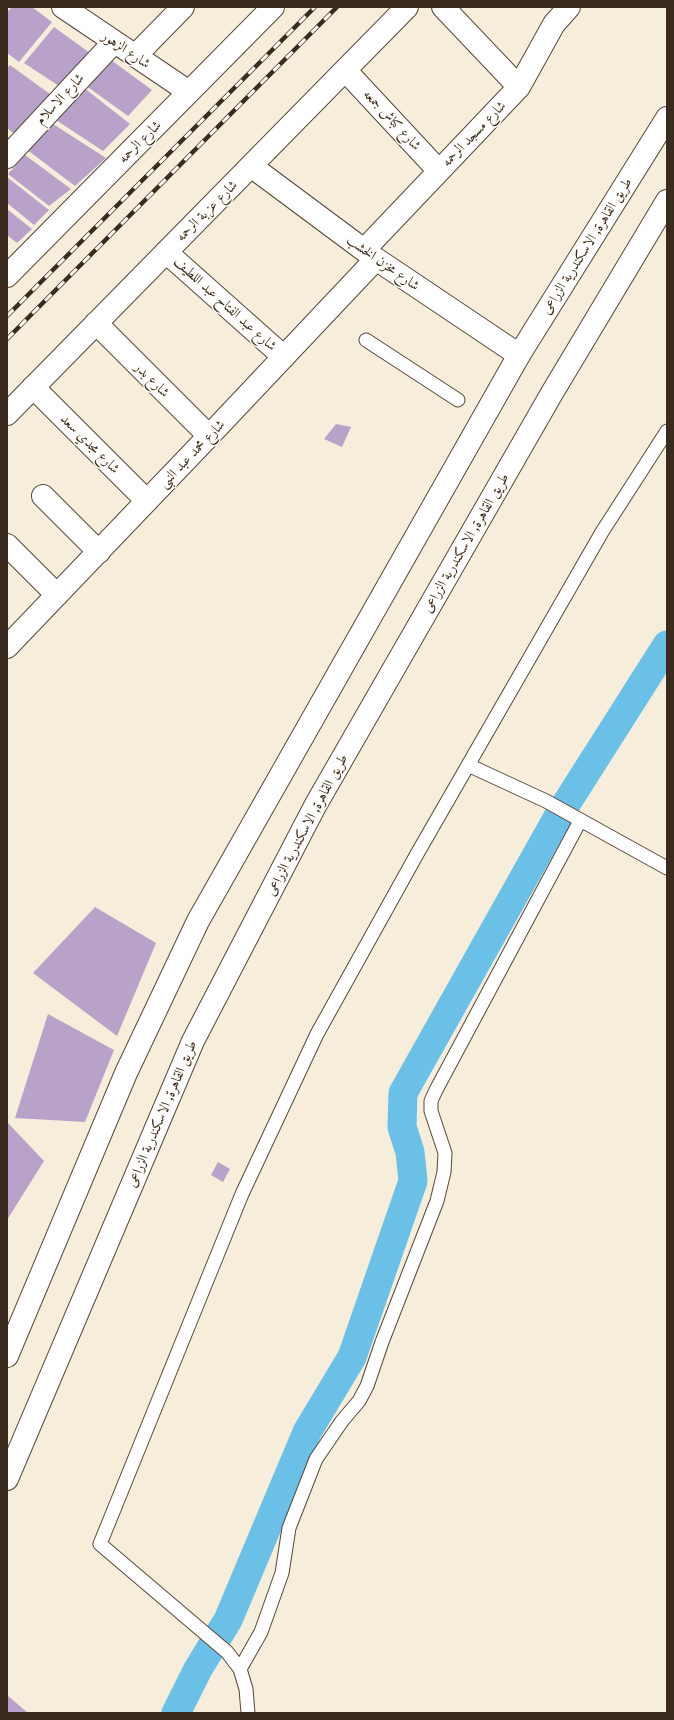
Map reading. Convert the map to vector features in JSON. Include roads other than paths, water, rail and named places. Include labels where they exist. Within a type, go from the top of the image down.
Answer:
[{"type":"main road","name":"شارع الزهور","points":[[63,7],[189,92]]},
{"type":"main road","points":[[136,56],[182,7]]},
{"type":"main road","name":"شارع الرحمه","points":[[7,276],[273,7]]},
{"type":"main road","name":"شارع عزبة الرحمه","points":[[7,414],[407,7]]},
{"type":"main road","points":[[443,7],[518,87]]},
{"type":"main road","name":"شارع مسجد الرحمه","points":[[370,254],[439,171],[518,87],[554,24],[569,7]]},
{"type":"main road","name":"شارع الاسلام","points":[[7,157],[114,42]]},
{"type":"main road","name":"شارع كباش جمعه","points":[[345,70],[439,171]]},
{"type":"main road","name":"طريق القاهرة, الاسكندرية الزراعى","points":[[7,1356],[126,1073],[198,921],[519,355],[667,118]]},
{"type":"main road","name":"شارع مخزن الخشب","points":[[251,166],[370,254],[519,355]]},
{"type":"main road","name":"طريق القاهرة, الاسكندرية الزراعى","points":[[7,1479],[193,1041],[315,806],[552,393],[667,201]]},
{"type":"main road","name":"شارع عبد الفتاح عبد اللطيف","points":[[166,252],[284,356]]},
{"type":"main road","name":"شارع محمد عبد النبى","points":[[7,647],[284,356],[370,254]]},
{"type":"main road","name":"شارع بدر","points":[[96,323],[209,436]]},
{"type":"main road","name":"شارع مجدي سعد","points":[[34,387],[147,501]]},
{"type":"main road","points":[[43,496],[99,552]]},
{"type":"main road","points":[[7,545],[57,595]]},
{"type":"lane","points":[[366,340],[458,400]]},
{"type":"lane","points":[[248,1713],[246,1689],[240,1669],[227,1652],[100,1544],[242,1194],[313,1042],[417,854],[602,532],[667,432]]},
{"type":"lane","points":[[468,765],[546,801],[667,868]]},
{"type":"lane","points":[[240,1669],[264,1626],[282,1573],[289,1528],[316,1459],[342,1421],[360,1401],[368,1386],[382,1342],[437,1201],[444,1172],[446,1153],[431,1112],[431,1101],[580,821]]},
{"type":"waterway","points":[[176,1713],[198,1669],[228,1620],[307,1432],[352,1357],[413,1181],[410,1152],[402,1127],[403,1093],[559,815],[667,645]]},
{"type":"railway","points":[[7,316],[315,7]]},
{"type":"railway","points":[[7,339],[337,7]]}]
